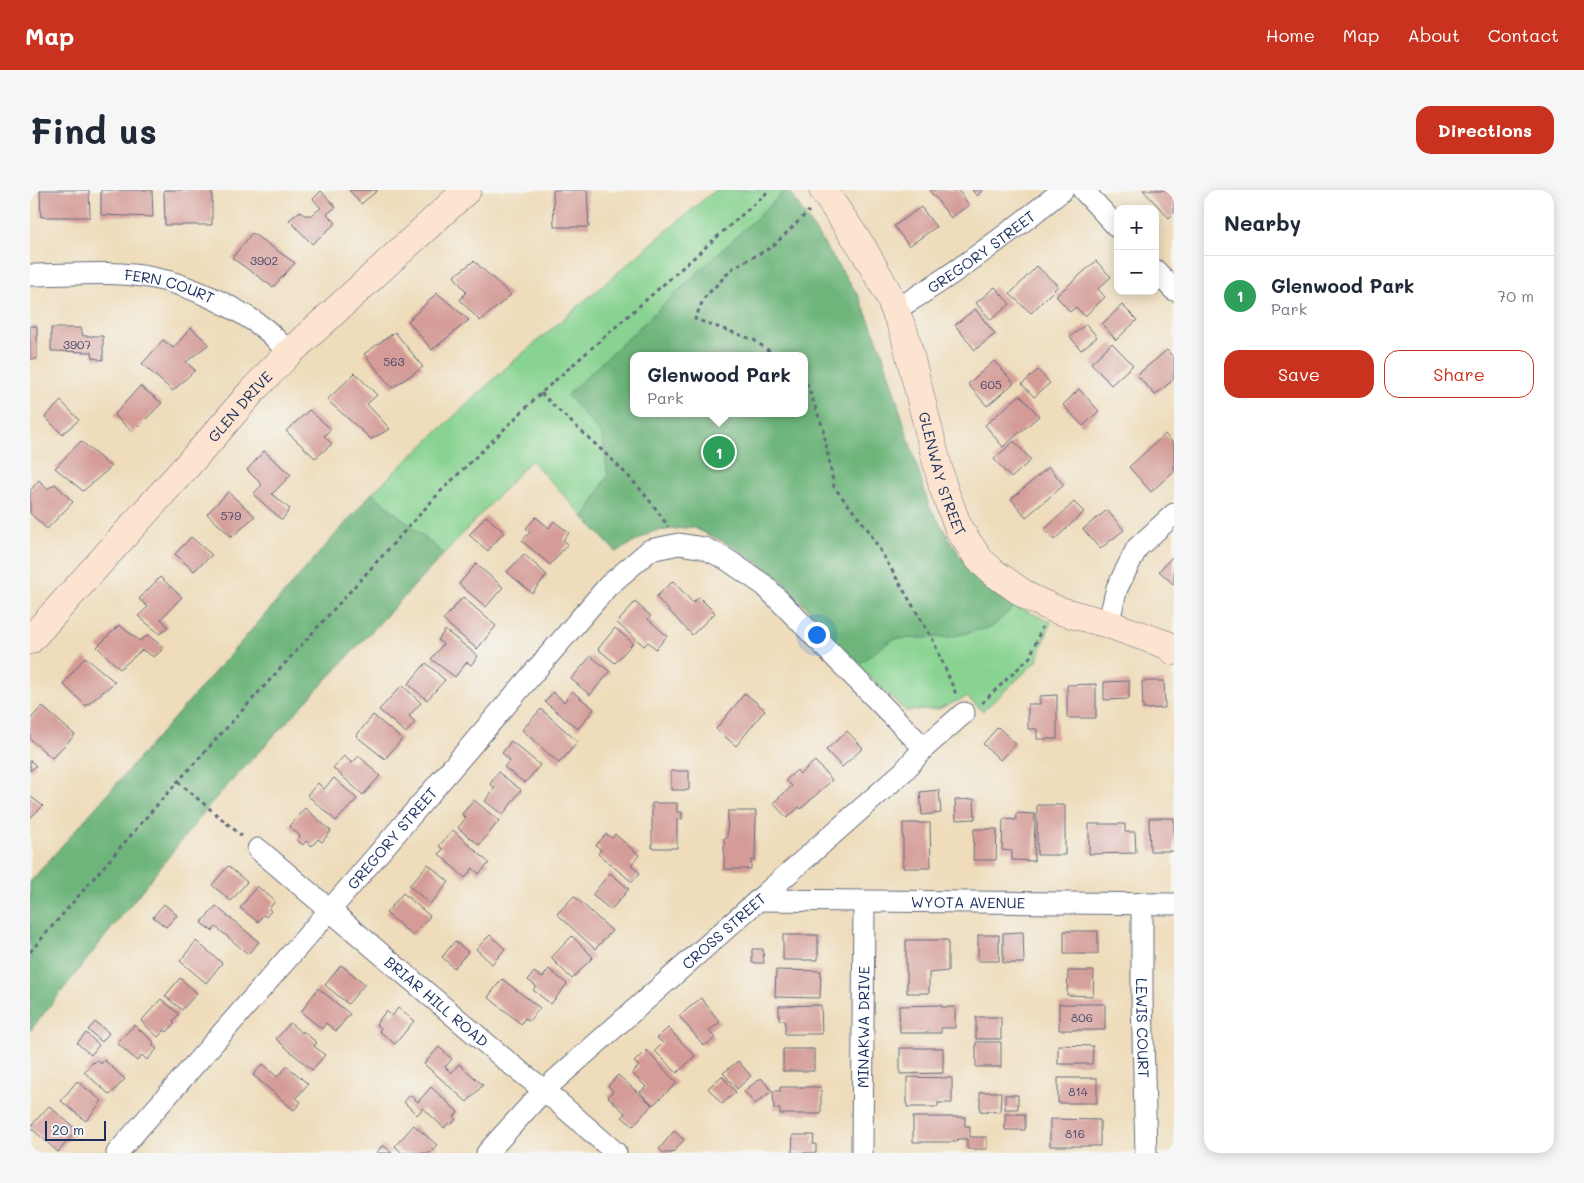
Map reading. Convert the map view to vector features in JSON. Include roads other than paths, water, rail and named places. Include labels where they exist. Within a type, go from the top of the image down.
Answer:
[{"type":"street","name":"GLEN DRIVE","points":[[30,640],[254,389],[289,353],[467,190]]},
{"type":"street","name":"GREGORY STREET","points":[[895,310],[942,282],[1063,190]]},
{"type":"street","points":[[1083,190],[1114,224]]},
{"type":"street","name":"GLENWAY STREET","points":[[816,200],[862,247],[887,291],[904,332],[943,487],[960,529],[979,559],[994,573],[1030,598],[1057,610],[1108,624],[1166,645],[1174,651]]},
{"type":"street","name":"FERN COURT","points":[[30,275],[114,274],[153,278],[196,291],[232,308],[265,329],[289,353]]},
{"type":"street","points":[[1159,274],[1174,290]]},
{"type":"street","points":[[1108,624],[1117,588],[1137,548],[1174,514]]},
{"type":"street","name":"GREGORY STREET","points":[[117,1153],[330,910],[608,586],[650,550],[679,544],[704,548],[726,558],[764,585],[924,748]]},
{"type":"street","name":"CROSS STREET","points":[[486,1153],[544,1090],[904,771],[924,748],[964,713]]},
{"type":"street","name":"BRIAR HILL ROAD","points":[[258,849],[616,1153]]},
{"type":"street","name":"WYOTA AVENUE","points":[[760,900],[1174,904]]},
{"type":"street","name":"MINAKWA DRIVE","points":[[862,1153],[864,902]]},
{"type":"street","name":"LEWIS COURT","points":[[1142,903],[1142,997],[1146,1153]]},
{"type":"place","name":"Glenwood Park","points":[[719,452]]}]
